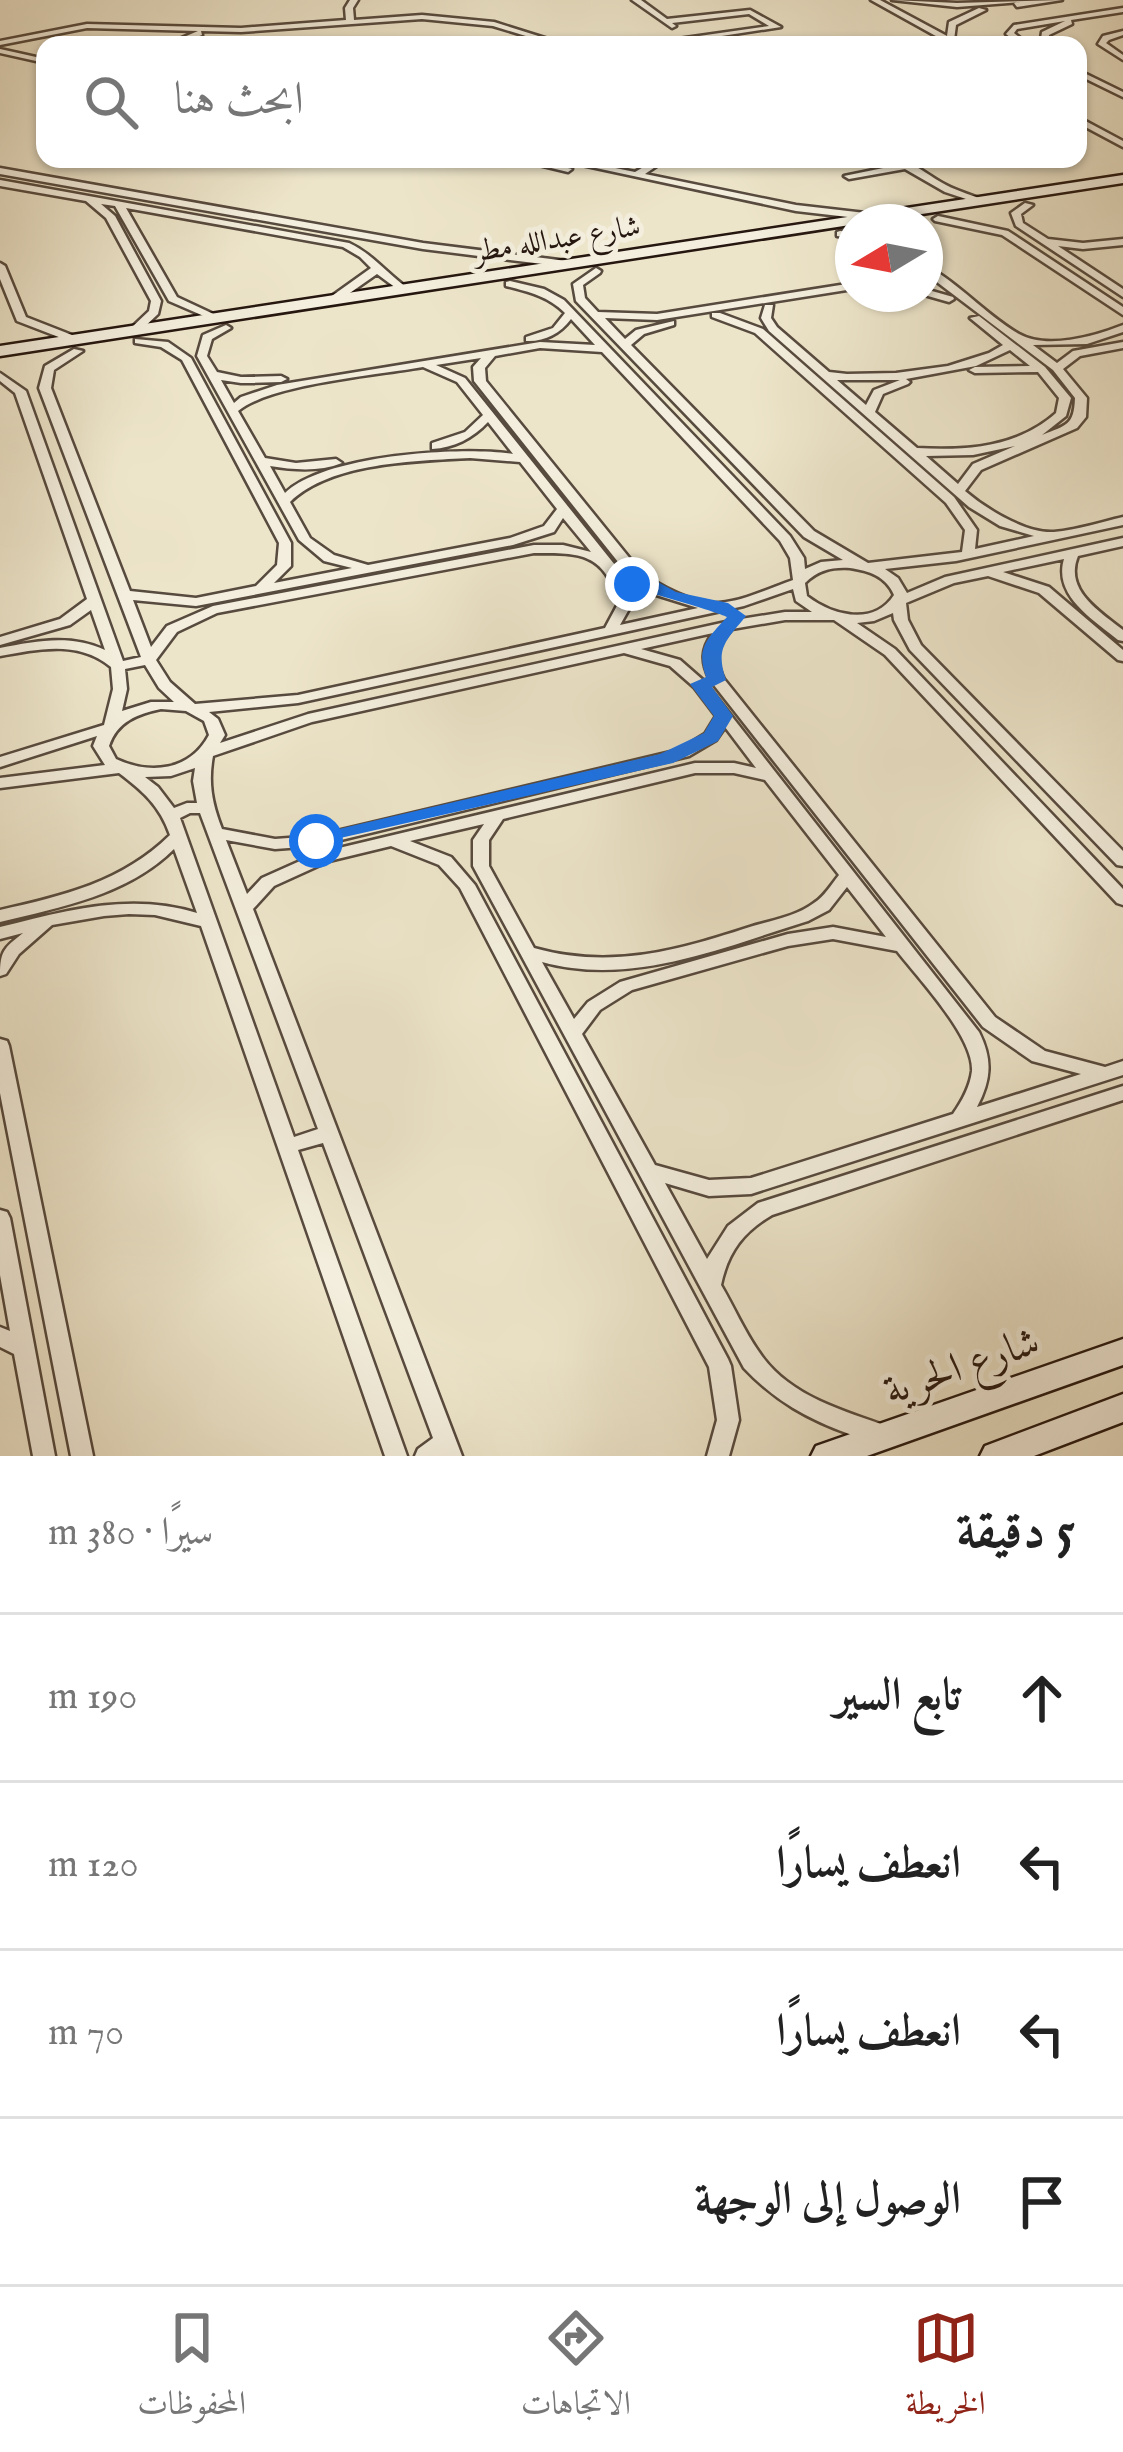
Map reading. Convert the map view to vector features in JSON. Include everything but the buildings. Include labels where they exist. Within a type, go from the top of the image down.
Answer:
[{"type":"street","points":[[350,20],[354,0]]},
{"type":"street","points":[[638,1],[656,0]]},
{"type":"street","points":[[858,0],[924,36]]},
{"type":"street","points":[[875,0],[932,4],[1024,0]]},
{"type":"street","points":[[922,25],[1058,0]]},
{"type":"street","points":[[638,1],[668,21],[670,36]]},
{"type":"street","points":[[892,3],[942,36]]},
{"type":"street","points":[[932,4],[955,9],[959,19]]},
{"type":"street","points":[[668,21],[751,12],[777,27],[716,36]]},
{"type":"street","points":[[1013,36],[1013,27],[1123,12]]},
{"type":"street","points":[[1046,36],[1061,25],[1123,12]]},
{"type":"street","points":[[40,36],[101,26],[208,30],[422,17],[474,21],[530,36]]},
{"type":"street","points":[[952,36],[949,28],[959,19]]},
{"type":"street","points":[[192,36],[208,30]]},
{"type":"street","points":[[5,48],[34,37]]},
{"type":"street","points":[[5,48],[34,37]]},
{"type":"street","points":[[1122,38],[1110,46],[1123,58]]},
{"type":"street","points":[[5,48],[36,55]]},
{"type":"street","points":[[1087,74],[1123,92]]},
{"type":"street","points":[[1087,113],[1123,132]]},
{"type":"street","points":[[1087,125],[1123,144]]},
{"type":"street","points":[[566,168],[835,212]]},
{"type":"street","points":[[602,168],[822,225]]},
{"type":"street","points":[[637,175],[648,168]]},
{"type":"street","points":[[849,176],[897,168]]},
{"type":"street","points":[[912,168],[952,197]]},
{"type":"street","points":[[0,171],[423,246],[568,264]]},
{"type":"street","points":[[0,182],[346,245],[369,255],[384,279],[404,289]]},
{"type":"street","name":"شارع عبدالله مطر","points":[[926,204],[952,197],[981,201],[1120,184]]},
{"type":"street","name":"شارع عبدالله مطر","points":[[943,218],[1120,184]]},
{"type":"street","points":[[88,198],[114,222],[156,301],[137,336],[174,348],[186,358],[289,550],[284,566],[255,591]]},
{"type":"street","points":[[118,203],[173,299],[221,323],[207,338],[202,356],[310,546],[341,563],[371,568]]},
{"type":"street","points":[[1028,205],[1016,213],[1024,230],[1120,292]]},
{"type":"street","points":[[114,222],[130,225],[183,215]]},
{"type":"street","points":[[943,220],[1005,233],[1024,230]]},
{"type":"street","name":"شارع عبدالله مطر","points":[[0,351],[76,345],[596,271],[835,223]]},
{"type":"street","points":[[1005,233],[1123,312]]},
{"type":"street","name":"شارع عبدالله مطر","points":[[283,313],[333,300],[568,264],[835,234]]},
{"type":"street","points":[[1040,240],[1098,249],[1123,245]]},
{"type":"street","points":[[1081,267],[1083,259],[1098,249]]},
{"type":"street","points":[[0,266],[21,320]]},
{"type":"street","points":[[333,300],[378,268]]},
{"type":"street","points":[[578,295],[581,279],[596,271]]},
{"type":"street","points":[[915,452],[995,452],[1048,440],[1073,426],[1082,408],[1076,389],[1057,368],[1015,343],[943,283]]},
{"type":"street","points":[[510,284],[556,299],[570,313],[785,539],[797,558],[797,590],[808,606],[837,617],[890,652],[1123,899]]},
{"type":"street","points":[[1097,294],[1120,292]]},
{"type":"street","points":[[625,344],[676,318],[835,293]]},
{"type":"street","points":[[596,315],[716,315],[835,294]]},
{"type":"street","points":[[943,294],[998,330]]},
{"type":"street","points":[[556,299],[578,295]]},
{"type":"street","points":[[578,295],[809,534],[896,581],[904,629],[915,646],[1123,861]]},
{"type":"street","points":[[943,297],[950,299]]},
{"type":"street","points":[[156,301],[173,299]]},
{"type":"street","points":[[769,307],[766,330],[957,506],[970,530],[961,569],[1032,584],[1123,657]]},
{"type":"street","points":[[213,375],[275,384],[495,352],[538,341],[564,325],[570,313]]},
{"type":"street","points":[[716,315],[766,330],[826,375],[973,504],[1005,523],[1049,537]]},
{"type":"street","points":[[8,324],[21,320],[76,345],[56,362],[44,382],[17,387]]},
{"type":"street","points":[[1057,368],[1123,328]]},
{"type":"street","points":[[232,410],[275,384],[538,341],[605,350]]},
{"type":"street","points":[[958,490],[968,474],[995,452],[1055,422],[1065,406],[1061,390],[1015,343]]},
{"type":"street","points":[[976,366],[1015,343],[1123,345]]},
{"type":"street","name":"شارع عبدالله مطر","points":[[0,363],[76,345]]},
{"type":"street","points":[[495,352],[478,367],[478,377],[639,579],[670,597],[735,612],[731,625],[717,635],[709,657],[708,682],[724,716],[973,1037],[983,1070],[978,1091],[960,1120]]},
{"type":"street","points":[[186,358],[202,356]]},
{"type":"street","points":[[413,365],[461,380],[621,583],[626,602],[610,631]]},
{"type":"street","points":[[826,375],[895,380],[976,366],[1041,369]]},
{"type":"street","points":[[0,376],[17,387],[118,666],[120,688],[103,737],[104,754],[152,790],[174,826],[396,1456]]},
{"type":"street","points":[[461,380],[478,377]]},
{"type":"street","points":[[869,412],[872,398],[895,380]]},
{"type":"street","points":[[44,382],[149,660],[164,685],[216,727],[202,782],[206,808],[330,1133],[441,1451]]},
{"type":"street","points":[[1061,390],[1076,389]]},
{"type":"street","points":[[448,448],[489,416]]},
{"type":"street","points":[[677,425],[699,421]]},
{"type":"street","points":[[282,502],[292,488],[325,470],[448,448],[524,459]]},
{"type":"street","points":[[241,462],[259,460],[325,470]]},
{"type":"street","points":[[535,472],[551,469]]},
{"type":"street","points":[[59,500],[86,495]]},
{"type":"street","points":[[957,506],[973,504]]},
{"type":"street","points":[[125,595],[212,605],[530,543],[549,529],[563,509]]},
{"type":"street","points":[[2,761],[110,727],[147,707],[298,699],[719,607],[799,580],[825,565],[866,566],[962,556],[1123,521]]},
{"type":"street","points":[[785,539],[809,534]]},
{"type":"street","points":[[3,783],[122,768],[167,772],[308,718],[731,625],[785,616],[882,615],[899,602],[980,573],[1123,542]]},
{"type":"street","points":[[0,641],[92,648],[118,666],[149,660],[172,629],[212,605],[255,591],[530,543],[603,559]]},
{"type":"street","points":[[289,550],[310,546]]},
{"type":"street","points":[[1073,553],[1066,577],[1075,595],[1123,637]]},
{"type":"street","points":[[621,583],[639,579]]},
{"type":"street","points":[[1055,598],[1075,595]]},
{"type":"street","points":[[0,652],[65,622],[94,601]]},
{"type":"street","points":[[1097,614],[1123,622]]},
{"type":"street","points":[[890,652],[915,646]]},
{"type":"street","points":[[620,650],[675,663],[708,682],[999,1031],[1040,1056],[1114,1071]]},
{"type":"street","points":[[298,699],[298,709],[308,718]]},
{"type":"street","points":[[391,840],[646,771],[699,746],[724,716]]},
{"type":"street","points":[[2,761],[14,770],[3,783]]},
{"type":"street","points":[[218,833],[255,842],[296,844],[364,838],[646,771],[714,767],[772,777]]},
{"type":"street","points":[[0,933],[53,919],[90,902],[132,876],[187,808],[206,808]]},
{"type":"street","points":[[498,814],[479,853],[477,882],[709,1342],[728,1393],[728,1420],[718,1456]]},
{"type":"street","points":[[1065,837],[1092,829]]},
{"type":"street","points":[[243,908],[285,872],[364,838],[391,840],[445,861],[477,882],[528,952],[737,1334],[776,1389],[808,1410],[884,1436]]},
{"type":"street","points":[[782,932],[823,906],[848,875]]},
{"type":"street","points":[[0,916],[90,902],[142,906],[207,922]]},
{"type":"street","points":[[0,970],[14,950],[53,919]]},
{"type":"street","points":[[528,952],[580,966],[640,971],[782,932],[833,933],[903,946]]},
{"type":"street","points":[[573,1033],[594,1006],[640,971]]},
{"type":"street","points":[[973,1037],[991,1037],[999,1031]]},
{"type":"street","points":[[0,1046],[82,1456]]},
{"type":"street","points":[[648,1171],[688,1185],[751,1186],[1114,1071]]},
{"type":"street","points":[[711,1286],[720,1249],[732,1233],[765,1209],[1123,1094]]},
{"type":"street","points":[[288,1146],[330,1133]]},
{"type":"street","points":[[751,1186],[750,1197],[765,1209]]},
{"type":"street","points":[[0,1218],[44,1456]]},
{"type":"street","points":[[709,1342],[726,1344],[737,1334]]},
{"type":"street","points":[[0,1336],[24,1349]]},
{"type":"street","name":"شارع الحرية","points":[[827,1456],[1123,1352]]},
{"type":"street","points":[[996,1456],[1123,1408]]},
{"type":"route","points":[[316,841],[666,759],[711,737],[724,716],[699,684],[717,680],[711,669],[711,646],[717,635],[735,624],[735,612],[670,597],[639,579],[632,584]]}]
